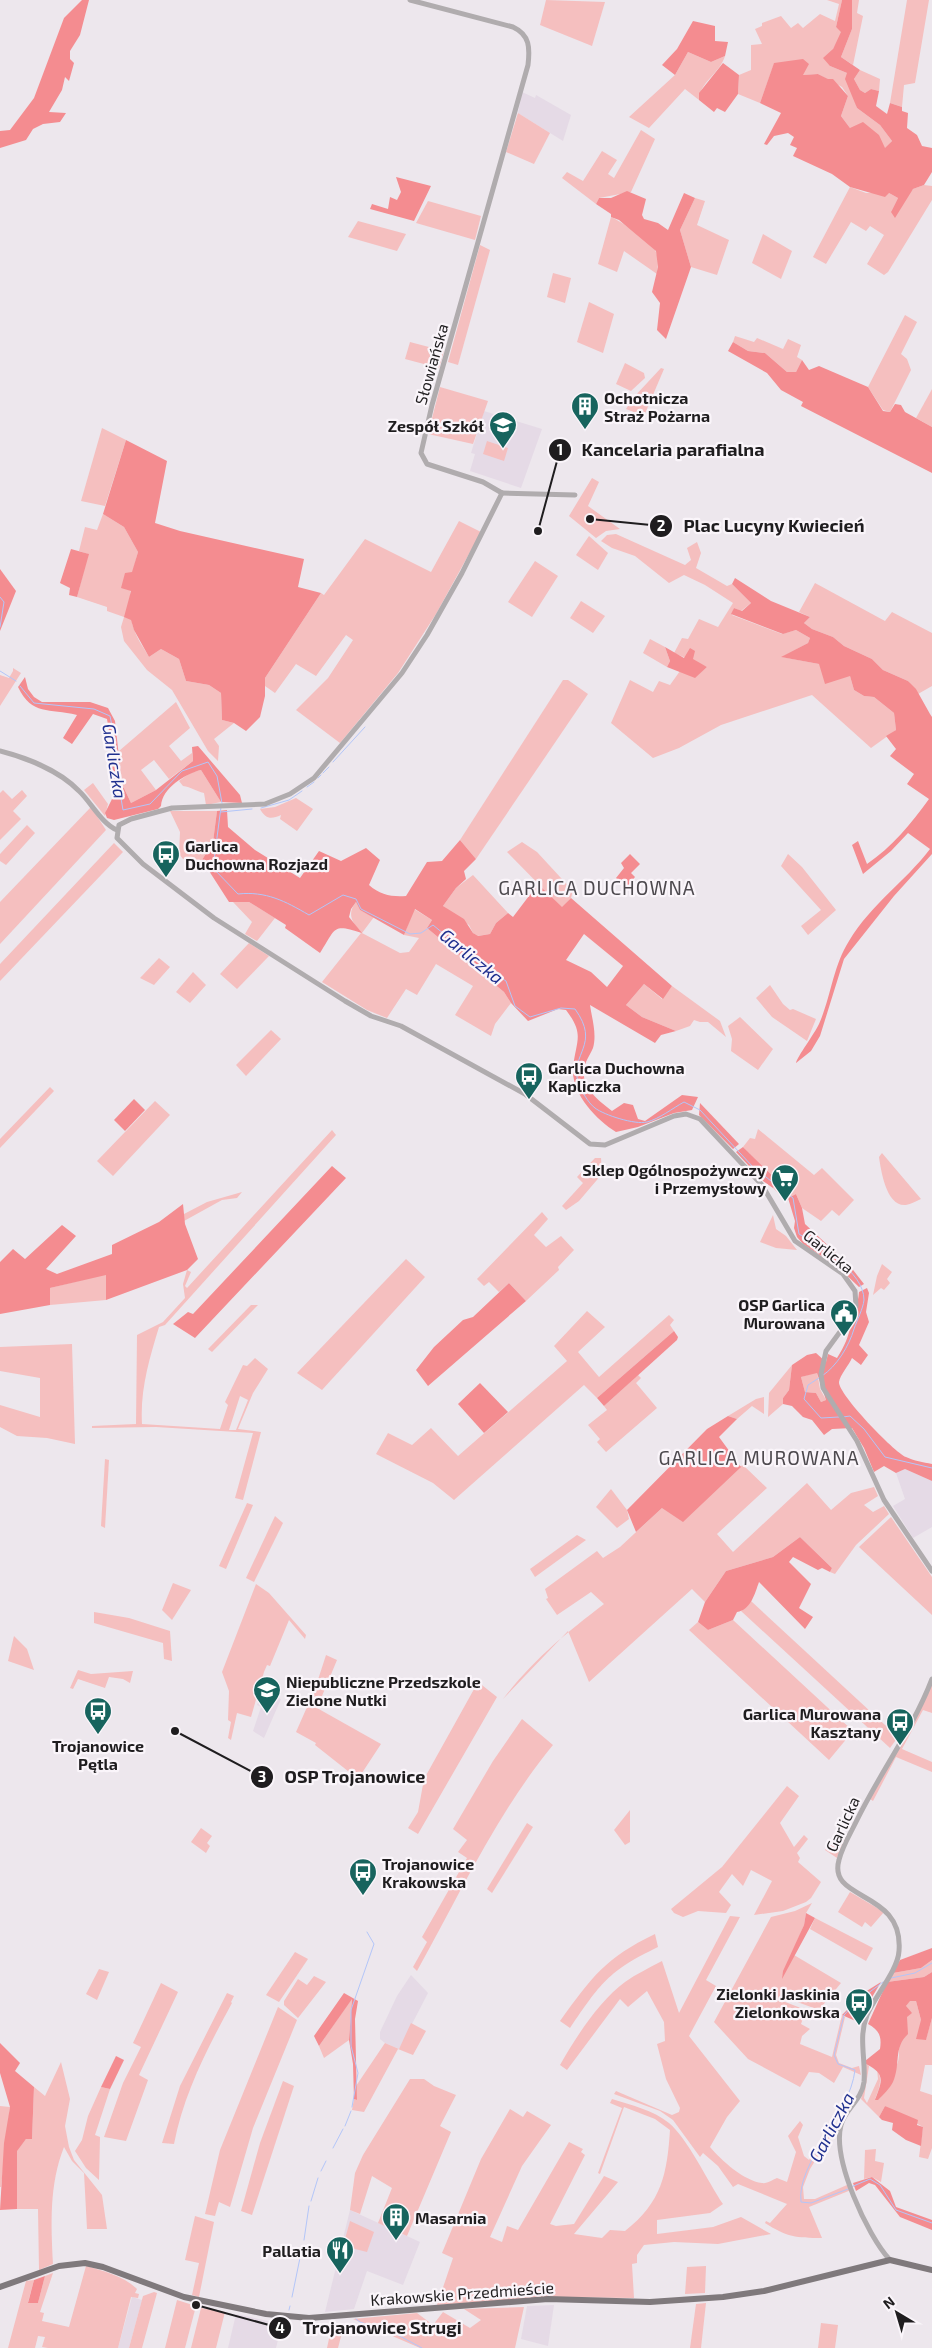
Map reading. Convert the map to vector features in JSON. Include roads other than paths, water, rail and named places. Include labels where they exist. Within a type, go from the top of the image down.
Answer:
[{"type":"main road","name":"Krakowskie Przedmieście","points":[[0,2287],[63,2265],[89,2263],[184,2298],[266,2314],[309,2318],[548,2299],[650,2302],[723,2297],[764,2291],[890,2260],[932,2270]]},
{"type":"street","name":"Słowiańska","points":[[410,0],[513,27],[524,35],[530,50],[528,65],[435,395],[421,453],[427,464],[483,482],[502,493]]},
{"type":"street","points":[[0,751],[58,775],[78,789],[107,824],[117,830],[124,821],[172,808],[265,804],[290,794],[314,778],[385,695],[412,658],[462,574],[502,493],[575,495]]},
{"type":"street","name":"Garlicka","points":[[117,830],[119,841],[134,856],[214,918],[358,1009],[406,1029],[525,1094],[590,1144],[596,1146],[605,1145],[674,1116],[692,1115],[709,1127],[766,1190],[791,1235],[800,1246],[842,1274],[855,1291],[856,1306],[853,1314],[826,1351],[821,1377],[826,1395],[857,1441],[884,1500],[932,1571]]},
{"type":"street","name":"Garlicka","points":[[890,2260],[879,2246],[862,2216],[841,2155],[840,2127],[858,2100],[864,2083],[862,2035],[868,2013],[899,1954],[899,1936],[891,1916],[886,1910],[845,1886],[839,1878],[837,1870],[843,1848],[932,1679]]},
{"type":"waterway","name":"Garliczka","points":[[0,597],[4,602],[0,627]]},
{"type":"waterway","name":"Garliczka","points":[[0,671],[16,681]]},
{"type":"waterway","name":"Garliczka","points":[[20,686],[34,703],[94,709],[110,716],[123,810],[150,804],[182,771],[208,762],[217,776],[222,803]]},
{"type":"waterway","points":[[333,762],[365,727]]},
{"type":"waterway","points":[[323,773],[329,767]]},
{"type":"waterway","points":[[318,778],[321,775]]},
{"type":"waterway","points":[[307,787],[314,782]]},
{"type":"waterway","points":[[261,808],[289,800],[302,791]]},
{"type":"waterway","name":"Garliczka","points":[[221,807],[213,868],[238,894],[258,894],[275,898],[309,915],[343,895],[356,899],[361,909],[410,934],[421,933],[433,925],[478,962],[506,981],[515,1006],[530,1017],[561,1008],[575,1009],[582,1021],[585,1032],[585,1040],[578,1063],[578,1082],[585,1096],[595,1108],[620,1119],[642,1123],[656,1118],[684,1102],[700,1110],[753,1167],[793,1198],[799,1234],[829,1253],[849,1270],[857,1279],[862,1289],[864,1300],[846,1349],[833,1367],[822,1376]]},
{"type":"waterway","points":[[221,812],[252,809]]},
{"type":"waterway","name":"Garliczka","points":[[819,1378],[808,1385],[804,1399],[821,1418],[839,1417]]},
{"type":"waterway","name":"Garliczka","points":[[843,1417],[850,1416],[864,1429],[885,1457],[932,1468]]},
{"type":"waterway","points":[[352,2107],[358,2073],[351,2046],[351,2010],[374,1944],[367,1932]]},
{"type":"waterway","name":"Garliczka","points":[[891,1978],[915,1973],[932,1963]]},
{"type":"waterway","name":"Garliczka","points":[[848,2189],[811,2203],[801,2202],[802,2187],[807,2171],[844,2104],[855,2070],[838,2064],[834,2055],[844,2015],[855,2003],[883,1982]]},
{"type":"waterway","points":[[345,2126],[351,2111]]},
{"type":"waterway","points":[[333,2148],[343,2129]]},
{"type":"waterway","points":[[321,2171],[326,2161]]},
{"type":"waterway","points":[[311,2201],[318,2178]]},
{"type":"waterway","name":"Garliczka","points":[[851,2187],[870,2179],[880,2185],[896,2210],[932,2223]]},
{"type":"waterway","points":[[304,2240],[309,2206]]},
{"type":"waterway","points":[[292,2297],[302,2248]]},
{"type":"waterway","points":[[289,2310],[290,2306]]},
{"type":"waterway","points":[[356,2319],[396,2334],[422,2348]]},
{"type":"place","name":"Ochotnicza Straż Pożarna","points":[[585,430]]},
{"type":"place","name":"Zespół Szkół","points":[[503,449]]},
{"type":"place","name":"Plac Lucyny Kwiecień","points":[[590,519]]},
{"type":"place","name":"Kancelaria parafialna","points":[[538,531]]},
{"type":"place","name":"Garlica Duchowna Rozjazd","points":[[166,878]]},
{"type":"place","name":"Garlica Duchowna Kapliczka","points":[[529,1100]]},
{"type":"place","name":"Sklep Ogólnospożywczy i Przemysłowy","points":[[785,1202]]},
{"type":"place","name":"OSP Garlica Murowana","points":[[844,1337]]},
{"type":"place","name":"Niepubliczne Przedszkole Zielone Nutki","points":[[267,1714]]},
{"type":"place","name":"OSP Trojanowice","points":[[175,1731]]},
{"type":"place","name":"Trojanowice Pętla","points":[[98,1735]]},
{"type":"place","name":"Garlica Murowana Kasztany","points":[[900,1746]]},
{"type":"place","name":"Trojanowice Krakowska","points":[[363,1896]]},
{"type":"place","name":"Zielonki Jaskinia Zielonkowska","points":[[859,2026]]},
{"type":"place","name":"Masarnia","points":[[396,2241]]},
{"type":"place","name":"Pallatia","points":[[340,2274]]},
{"type":"place","name":"Trojanowice Strugi","points":[[196,2305]]},
{"type":"district","name":"GARLICA DUCHOWNA","points":[[597,887]]},
{"type":"district","name":"GARLICA MUROWANA","points":[[759,1457]]}]
